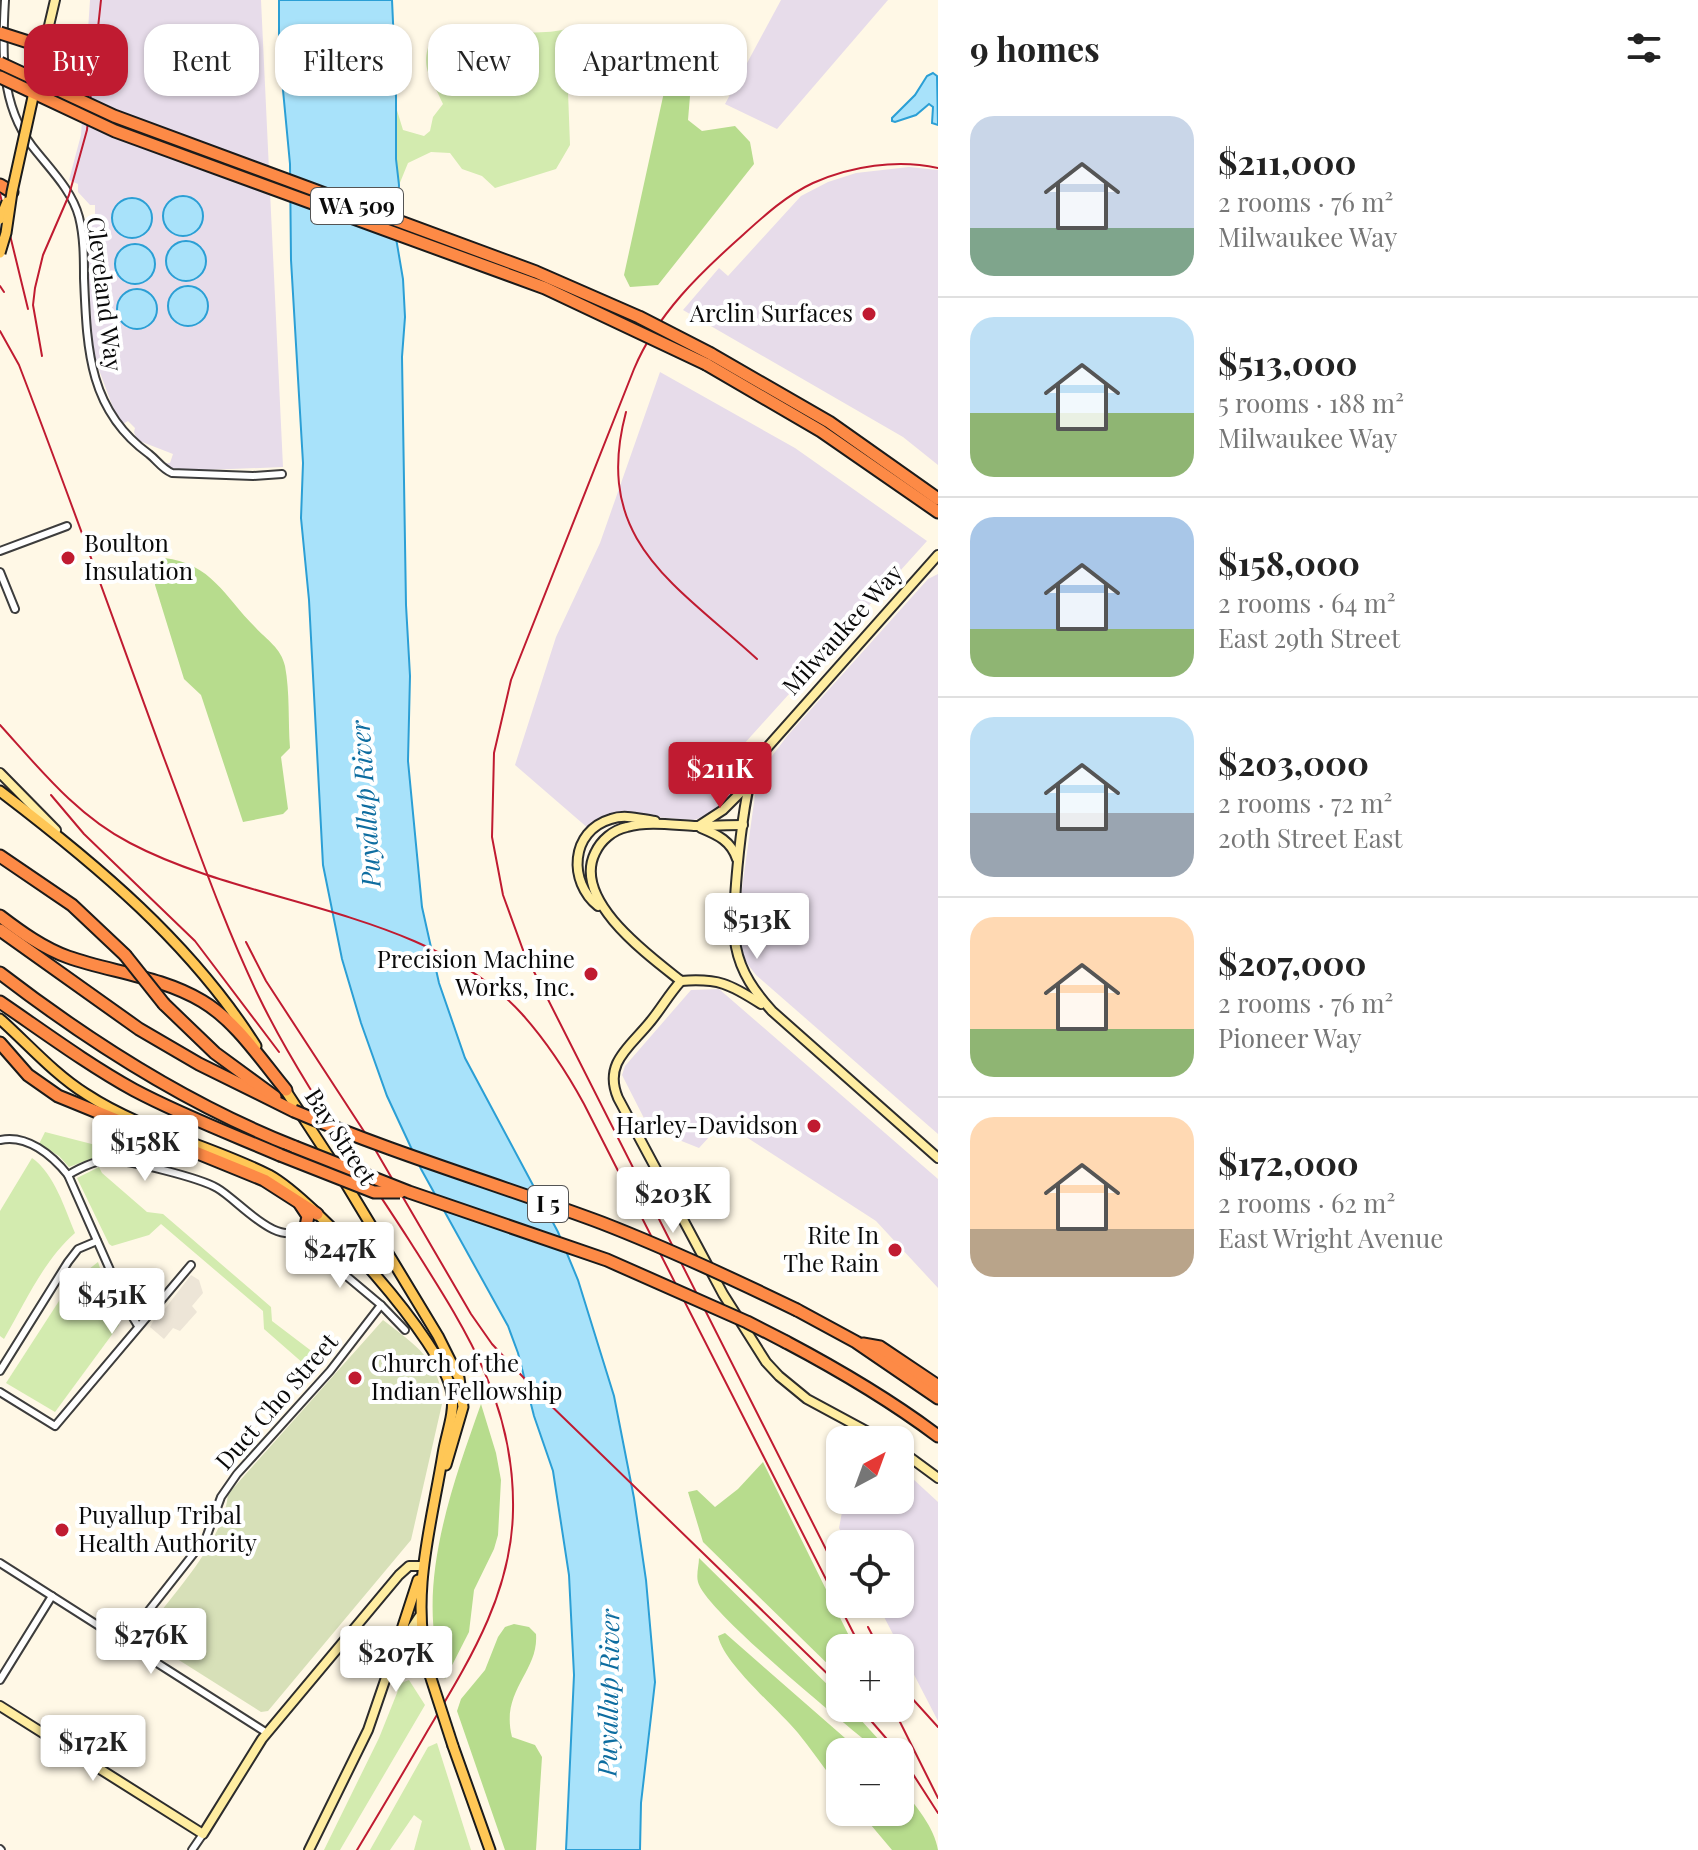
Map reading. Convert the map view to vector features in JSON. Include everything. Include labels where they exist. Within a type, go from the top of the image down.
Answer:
[{"type":"highway","points":[[0,33],[24,38]]},
{"type":"highway","name":"WA 509","points":[[0,63],[114,116],[546,276],[639,317],[821,431],[938,512]]},
{"type":"highway","name":"WA 509","points":[[0,77],[115,131],[545,288],[708,359],[829,422],[938,499]]},
{"type":"highway","points":[[0,185],[12,192]]},
{"type":"highway","points":[[0,856],[72,905],[125,955],[164,1004],[201,1041],[294,1111]]},
{"type":"highway","points":[[0,916],[65,956],[172,987],[201,1000],[235,1030],[286,1090]]},
{"type":"highway","name":"I 5","points":[[0,930],[139,1029],[253,1092],[382,1147],[618,1230],[722,1274],[856,1342],[938,1398]]},
{"type":"highway","name":"I 5","points":[[0,973],[84,1035],[229,1120],[409,1192],[607,1260],[733,1315],[837,1369],[887,1399],[938,1436]]},
{"type":"highway","points":[[0,1002],[112,1077],[170,1108],[374,1192],[409,1192]]},
{"type":"highway","points":[[0,1043],[28,1075],[50,1092],[79,1107],[264,1180],[317,1214]]},
{"type":"highway","points":[[294,1198],[308,1216],[302,1229]]},
{"type":"highway","points":[[856,1342],[880,1347],[938,1386]]},
{"type":"main road","points":[[0,253],[33,96]]},
{"type":"main road","points":[[0,219],[12,192]]},
{"type":"main road","name":"Bay Street","points":[[0,791],[89,861],[206,976],[235,1013],[286,1090],[364,1212],[456,1370],[463,1392],[463,1407],[440,1479]]},
{"type":"main road","name":"Bay Street","points":[[0,1019],[87,1095],[137,1120],[265,1174],[287,1187],[329,1226],[406,1311],[444,1367],[453,1402],[422,1566]]},
{"type":"main road","points":[[302,1229],[316,1222],[329,1226]]},
{"type":"main road","points":[[422,1566],[419,1617],[428,1669],[490,1850]]},
{"type":"main road","points":[[393,1657],[422,1566]]},
{"type":"main road","points":[[393,1657],[400,1651],[410,1650],[420,1657],[428,1669]]},
{"type":"street","name":"Cleveland Way","points":[[5,0],[4,76],[10,105],[18,126],[63,186],[79,217],[89,350],[100,392],[115,423],[160,467],[172,473],[282,474]]},
{"type":"street","points":[[49,24],[55,0]]},
{"type":"street","points":[[0,551],[67,526]]},
{"type":"street","name":"Milwaukee Way","points":[[772,1011],[744,973],[736,947],[739,864],[753,767],[762,752],[938,555]]},
{"type":"street","points":[[0,572],[15,609]]},
{"type":"street","name":"Bay Street","points":[[0,773],[89,861]]},
{"type":"street","points":[[697,826],[718,814],[748,785]]},
{"type":"street","points":[[681,981],[588,897],[579,879],[577,860],[586,836],[604,821],[619,817],[697,826],[743,825]]},
{"type":"street","points":[[605,910],[595,895],[590,874],[592,860],[602,842],[625,827],[672,824]]},
{"type":"street","points":[[697,826],[719,835],[727,842],[739,864]]},
{"type":"street","points":[[857,1426],[807,1399],[766,1362],[723,1294],[618,1098],[612,1076],[618,1059],[681,981],[721,981],[772,1011],[938,1158]]},
{"type":"street","points":[[2,1138],[22,1140],[40,1150],[55,1159],[68,1175],[126,1306],[138,1326]]},
{"type":"street","points":[[68,1175],[98,1161],[110,1160],[218,1188],[274,1231],[285,1234],[302,1229],[307,1243],[381,1305],[405,1330]]},
{"type":"street","points":[[0,1371],[78,1249],[97,1241]]},
{"type":"street","points":[[0,1392],[55,1426],[191,1265]]},
{"type":"street","name":"Duct Cho Street","points":[[124,1642],[206,1538],[221,1497],[237,1474],[330,1371],[381,1305]]},
{"type":"street","points":[[914,1460],[938,1478]]},
{"type":"street","points":[[0,1563],[267,1733]]},
{"type":"street","points":[[192,1850],[267,1733],[399,1575],[409,1566],[422,1566]]},
{"type":"street","points":[[0,1680],[52,1596]]},
{"type":"street","points":[[309,1850],[368,1730],[393,1657],[419,1617]]},
{"type":"street","points":[[0,1706],[203,1834]]},
{"type":"shaded area","points":[[90,0],[261,0],[283,467],[180,471],[165,466],[170,463],[173,454],[137,440],[135,428],[128,421],[123,424],[118,421],[92,351],[87,234],[90,216],[95,215],[95,205],[90,205],[78,192],[78,184],[69,180],[81,135],[84,96],[128,96],[128,24],[88,24]]},
{"type":"shaded area","points":[[781,0],[888,0],[777,129],[725,104],[729,96],[747,96],[747,63]]},
{"type":"shaded area","points":[[909,167],[938,170],[938,465],[903,437],[683,310],[719,268],[728,276],[801,196],[828,182],[856,173]]},
{"type":"shaded area","points":[[660,372],[795,448],[927,541],[715,776],[735,794],[725,805],[694,820],[614,814],[602,818],[589,829],[515,765],[556,637],[600,543]]},
{"type":"shaded area","points":[[938,574],[938,1134],[756,975],[746,962],[738,939],[738,917],[756,788],[765,765],[788,735],[928,579]]},
{"type":"shaded area","points":[[719,989],[938,1179],[938,1288],[876,1221],[723,1122],[699,1148],[649,1128],[622,1075],[625,1066],[691,990]]},
{"type":"shaded area","points":[[191,1275],[199,1280],[203,1293],[192,1306],[197,1312],[180,1331],[173,1328],[164,1339],[150,1327],[157,1314],[164,1310]]},
{"type":"shaded area","points":[[914,1480],[938,1502],[938,1721],[914,1675],[914,1634],[893,1634],[885,1618],[914,1618],[914,1530],[839,1528],[842,1514],[914,1514]]},
{"type":"green space","points":[[555,31],[555,96],[568,96],[570,145],[556,169],[495,188],[482,176],[462,169],[450,153],[431,152],[408,163],[399,185],[396,107],[403,130],[424,136],[430,131],[433,117],[443,104],[439,96],[539,96],[539,32]]},
{"type":"green space","points":[[663,96],[690,96],[688,120],[702,131],[735,126],[750,142],[754,164],[658,285],[630,287],[624,275]]},
{"type":"green space","points":[[164,558],[180,561],[206,574],[273,645],[283,660],[288,686],[290,748],[281,757],[288,809],[283,814],[243,822],[201,695],[184,679],[155,585],[156,570]]},
{"type":"green space","points":[[45,1132],[119,1151],[118,1157],[99,1156],[69,1167],[59,1156],[39,1144]]},
{"type":"green space","points":[[32,1158],[53,1182],[75,1233],[44,1269],[4,1339],[0,1336],[0,1211]]},
{"type":"green space","points":[[99,1167],[147,1212],[163,1214],[271,1307],[272,1321],[322,1359],[312,1371],[264,1329],[263,1311],[161,1224],[149,1235],[112,1246],[109,1244],[77,1178]]},
{"type":"green space","points":[[98,1262],[119,1325],[55,1412],[6,1383],[70,1284]]},
{"type":"green space","points":[[383,1320],[424,1355],[437,1376],[442,1404],[411,1540],[268,1711],[261,1712],[144,1638],[144,1633],[207,1549],[217,1531],[228,1494]]},
{"type":"green space","points":[[481,1404],[501,1480],[498,1535],[474,1590],[469,1632],[445,1679],[436,1646],[434,1576],[448,1504]]},
{"type":"green space","points":[[763,1462],[826,1589],[826,1618],[840,1618],[848,1634],[826,1634],[826,1662],[703,1542],[688,1492],[697,1490],[715,1507],[738,1489]]},
{"type":"green space","points":[[699,1558],[826,1683],[826,1707],[725,1617],[707,1597],[698,1582]]},
{"type":"green space","points":[[514,1624],[529,1627],[536,1634],[532,1660],[515,1694],[510,1721],[512,1737],[535,1745],[542,1757],[536,1850],[505,1850],[457,1711],[461,1699],[485,1670],[498,1637],[505,1627]]},
{"type":"green space","points":[[725,1633],[845,1738],[826,1738],[826,1770],[798,1733],[730,1659],[718,1636]]},
{"type":"green space","points":[[409,1680],[425,1705],[340,1850],[324,1850],[379,1738],[401,1683]]},
{"type":"green space","points":[[844,1722],[863,1722],[877,1738],[862,1738]]},
{"type":"green space","points":[[437,1743],[471,1850],[414,1850],[422,1821],[414,1815],[390,1850],[370,1850],[428,1747]]},
{"type":"green space","points":[[914,1804],[933,1834],[938,1850],[892,1850],[872,1826],[914,1826]]},
{"type":"water","points":[[279,0],[392,0],[393,24],[279,24]]},
{"type":"water","points":[[933,73],[937,76],[938,125],[932,123],[933,107],[929,104],[916,115],[892,121],[927,76]]},
{"type":"water","name":"Puyallup River","points":[[284,96],[396,96],[399,185],[396,238],[405,317],[402,357],[410,676],[408,761],[422,907],[439,983],[465,1058],[558,1232],[578,1280],[614,1396],[646,1580],[655,1682],[641,1803],[640,1850],[566,1850],[574,1675],[569,1575],[553,1471],[508,1326],[421,1169],[387,1096],[342,959],[323,865],[309,600],[301,518],[303,463],[291,260],[290,164]]},
{"type":"water","points":[[183,196],[197,202],[203,216],[197,230],[183,236],[169,230],[163,216],[169,202]]},
{"type":"water","points":[[132,198],[146,204],[152,218],[146,232],[132,238],[118,232],[112,218],[118,204]]},
{"type":"water","points":[[186,241],[200,247],[206,261],[200,275],[186,281],[172,275],[166,261],[172,247]]},
{"type":"water","points":[[135,244],[149,250],[155,264],[149,278],[135,284],[121,278],[115,264],[121,250]]},
{"type":"water","points":[[188,286],[202,292],[208,306],[202,320],[188,326],[174,320],[168,306],[174,292]]},
{"type":"water","points":[[137,289],[151,295],[157,309],[151,323],[137,329],[123,323],[117,309],[123,295]]},
{"type":"railway","points":[[42,356],[33,305],[35,288],[43,255],[69,195],[87,130],[101,0]]},
{"type":"railway","points":[[826,1549],[523,950],[503,895],[492,837],[494,753],[511,680],[634,369],[667,312],[728,249],[777,206],[803,188],[843,172],[874,166],[907,164],[938,168]]},
{"type":"railway","points":[[0,194],[28,309]]},
{"type":"railway","points":[[0,286],[4,292]]},
{"type":"railway","points":[[0,331],[19,365],[197,847],[258,995],[329,1119],[467,1335],[495,1400],[505,1434],[513,1510],[511,1540],[496,1598],[473,1652],[357,1850]]},
{"type":"railway","points":[[626,412],[618,456],[620,494],[631,526],[648,555],[670,581],[757,659]]},
{"type":"railway","points":[[0,725],[76,805],[130,843],[178,864],[336,913],[438,952],[483,979],[522,1014],[556,1057],[584,1104],[854,1634]]},
{"type":"railway","points":[[51,795],[84,834],[195,941],[279,1052]]},
{"type":"railway","points":[[246,942],[266,981],[369,1139],[471,1314],[492,1344],[538,1393],[826,1672]]},
{"type":"railway","points":[[868,1627],[872,1634]]},
{"type":"railway","points":[[914,1700],[938,1727]]},
{"type":"railway","points":[[872,1722],[886,1738]]},
{"type":"railway","points":[[900,1722],[938,1798]]},
{"type":"railway","points":[[914,1776],[938,1813]]},
{"type":"place","name":"Arclin Surfaces","points":[[869,314]]},
{"type":"place","name":"Boulton Insulation","points":[[68,558]]},
{"type":"place","name":"Precision Machine Works, Inc.","points":[[591,974]]},
{"type":"place","name":"Harley-Davidson","points":[[814,1126]]},
{"type":"place","name":"Rite In The Rain","points":[[895,1250]]},
{"type":"place","name":"Church of the Indian Fellowship","points":[[355,1378]]},
{"type":"place","name":"Puyallup Tribal Health Authority","points":[[62,1530]]}]
